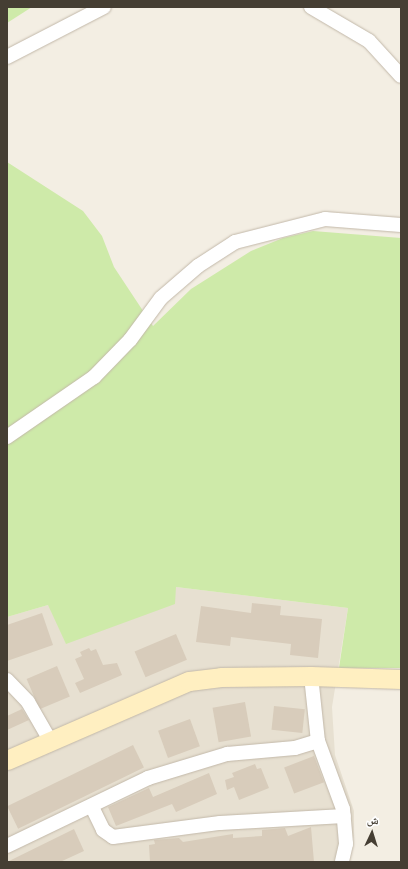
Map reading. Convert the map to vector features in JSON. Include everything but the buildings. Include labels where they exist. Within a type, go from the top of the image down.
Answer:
[{"type":"street","points":[[7,57],[104,7]]},
{"type":"street","points":[[310,7],[370,41],[401,76]]},
{"type":"street","points":[[7,437],[94,377],[130,340],[161,298],[198,266],[235,242],[325,219],[401,225]]},
{"type":"street","points":[[311,676],[318,741],[337,785],[344,816],[346,844],[342,862]]},
{"type":"street","points":[[7,760],[52,742],[189,681],[221,677],[311,676],[401,679]]},
{"type":"street","points":[[7,680],[28,702],[52,742]]},
{"type":"street","points":[[7,846],[148,778],[227,754],[295,748],[318,741]]},
{"type":"street","points":[[92,806],[103,830],[114,837],[220,823],[344,816]]},
{"type":"shaded area","points":[[176,587],[348,608],[332,707],[335,755],[354,811],[354,836],[345,862],[7,862],[7,617],[48,605]]},
{"type":"green space","points":[[7,7],[32,7],[7,23]]},
{"type":"green space","points":[[7,162],[83,211],[102,236],[114,267],[153,326],[191,289],[251,251],[283,238],[313,231],[401,238],[401,668],[339,668],[348,608],[176,587],[175,604],[66,644],[48,605],[7,617]]}]
